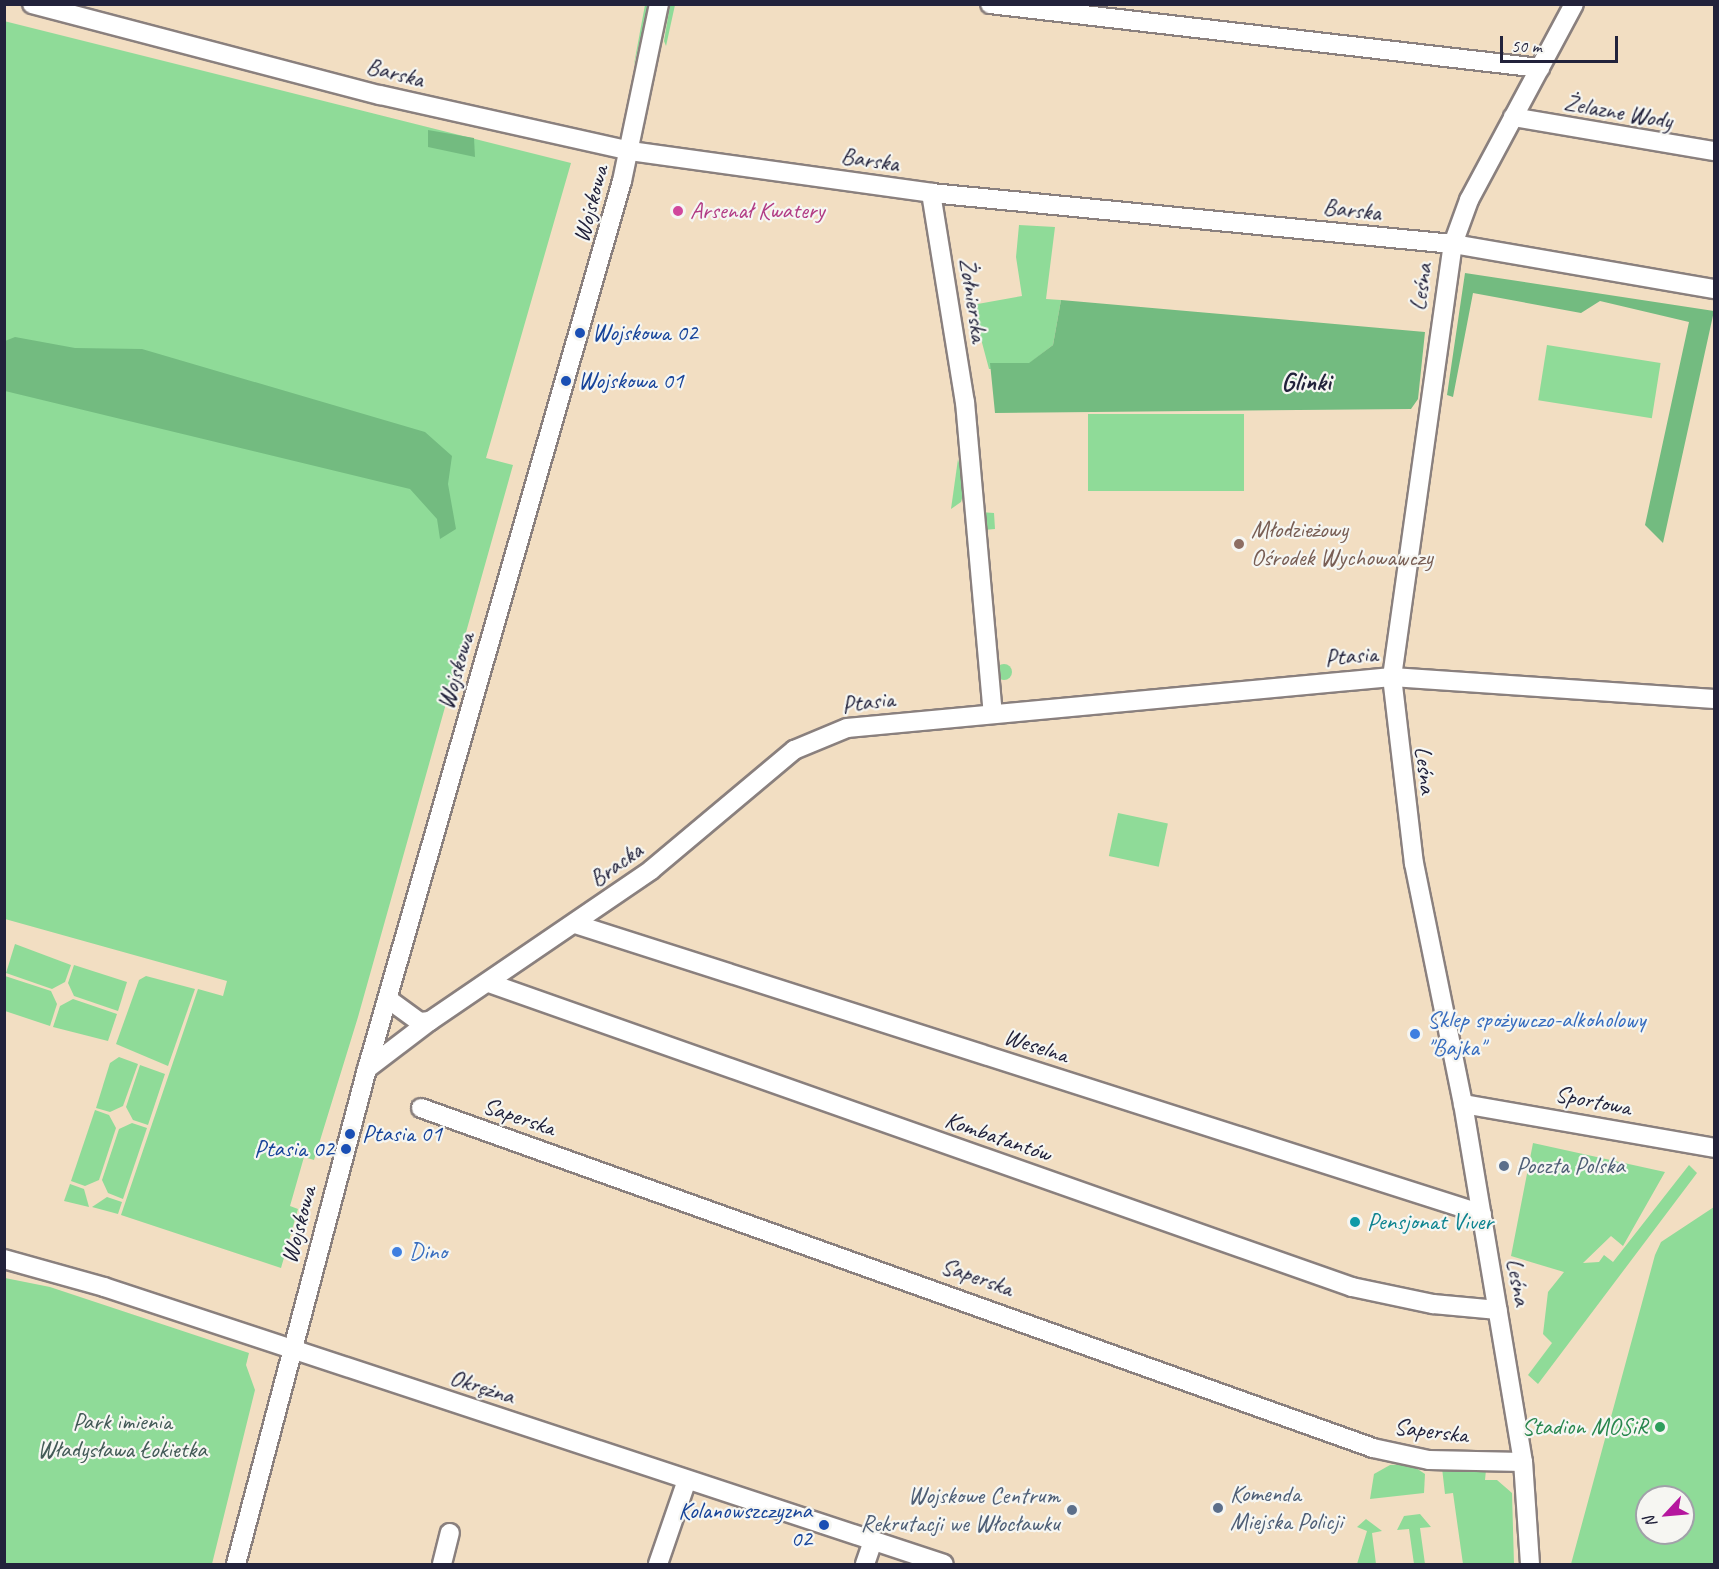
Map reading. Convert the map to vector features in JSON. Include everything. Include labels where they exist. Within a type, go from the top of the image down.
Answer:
[{"type":"street","name":"Barska","points":[[32,4],[380,94],[630,151],[931,193],[1453,244],[1714,289]]},
{"type":"street","name":"Wojskowa","points":[[236,1564],[291,1348],[367,1069],[630,151],[659,4]]},
{"type":"street","points":[[990,4],[1540,68]]},
{"type":"street","name":"Leśna","points":[[1530,1564],[1523,1462],[1463,1104],[1414,864],[1392,677],[1453,244],[1469,200],[1574,4]]},
{"type":"street","name":"Żelazne Wody","points":[[1513,117],[1714,151]]},
{"type":"street","name":"Żołnierska","points":[[931,193],[966,416],[993,713]]},
{"type":"street","name":"Ptasia","points":[[821,734],[993,713],[1392,677],[1714,699]]},
{"type":"street","name":"Bracka","points":[[367,1069],[430,1021],[575,924],[821,734]]},
{"type":"street","name":"Weselna","points":[[575,924],[1482,1214]]},
{"type":"street","name":"Kombatantów","points":[[489,983],[1352,1287],[1433,1304],[1498,1310]]},
{"type":"street","points":[[388,999],[420,1022],[430,1021]]},
{"type":"street","name":"Sportowa","points":[[1463,1104],[1714,1148]]},
{"type":"street","name":"Saperska","points":[[421,1108],[1373,1448],[1429,1460],[1523,1462]]},
{"type":"street","name":"Okrężna","points":[[4,1259],[291,1348],[944,1564]]},
{"type":"street","points":[[658,1564],[687,1480]]},
{"type":"street","points":[[442,1564],[450,1533]]},
{"type":"street","points":[[865,1564],[873,1541]]},
{"type":"green space","points":[[645,5],[649,5],[634,65],[634,64]]},
{"type":"green space","points":[[670,5],[675,5],[666,46],[664,41]]},
{"type":"green space","points":[[4,21],[571,163],[486,458],[513,465],[358,1017],[314,1160],[304,1157],[290,1206],[298,1209],[281,1268],[121,1215],[198,989],[223,996],[227,981],[5,919]]},
{"type":"green space","points":[[428,130],[474,138],[475,157],[428,147]]},
{"type":"green space","points":[[1019,225],[1055,227],[1046,299],[1061,300],[1053,345],[1022,369],[989,369],[972,305],[1022,296],[1016,257]]},
{"type":"green space","points":[[1465,273],[1714,311],[1663,543],[1645,525],[1689,322],[1600,301],[1581,313],[1473,293],[1453,397],[1447,395]]},
{"type":"green space","points":[[1061,300],[1425,332],[1418,399],[1411,409],[995,413],[990,363],[1029,363],[1053,345]]},
{"type":"green space","points":[[15,337],[75,348],[142,349],[425,432],[452,456],[448,484],[456,529],[440,539],[437,519],[410,489],[5,391],[5,341]]},
{"type":"green space","points":[[1547,345],[1661,363],[1652,418],[1538,400]]},
{"type":"green space","points":[[1088,414],[1244,414],[1244,491],[1088,491]]},
{"type":"green space","points":[[958,459],[965,487],[961,502],[951,509]]},
{"type":"green space","points":[[980,512],[994,513],[995,529],[983,530]]},
{"type":"green space","points":[[1004,664],[1012,672],[1004,680],[996,672]]},
{"type":"green space","points":[[1118,813],[1168,824],[1159,867],[1109,856]]},
{"type":"green space","points":[[15,944],[71,965],[65,982],[52,989],[6,973]]},
{"type":"green space","points":[[74,965],[127,982],[118,1011],[74,996],[68,983]]},
{"type":"green space","points":[[5,976],[51,991],[57,1004],[50,1026],[5,1011]]},
{"type":"green space","points":[[146,976],[195,989],[168,1066],[116,1044],[139,980]]},
{"type":"green space","points":[[73,999],[117,1014],[108,1041],[53,1027],[60,1006]]},
{"type":"green space","points":[[119,1057],[138,1064],[123,1106],[110,1112],[96,1108],[110,1063]]},
{"type":"green space","points":[[140,1065],[165,1074],[148,1125],[133,1120],[126,1107]]},
{"type":"green space","points":[[95,1110],[109,1115],[116,1128],[99,1180],[85,1186],[71,1181]]},
{"type":"green space","points":[[132,1123],[147,1128],[123,1199],[108,1193],[102,1180],[119,1129]]},
{"type":"green space","points":[[1533,1143],[1665,1172],[1623,1246],[1611,1236],[1583,1263],[1599,1262],[1604,1255],[1613,1262],[1689,1165],[1697,1173],[1538,1384],[1528,1375],[1552,1343],[1543,1334],[1548,1292],[1564,1272],[1511,1256]]},
{"type":"green space","points":[[70,1184],[84,1189],[89,1207],[64,1201]]},
{"type":"green space","points":[[107,1197],[122,1202],[118,1214],[92,1207]]},
{"type":"green space","name":"Stadion MOSiR","points":[[1714,1207],[1714,1564],[1571,1564],[1655,1255],[1661,1242]]},
{"type":"green space","name":"Park imienia Władysława Łokietka","points":[[5,1278],[50,1287],[249,1353],[246,1365],[255,1390],[212,1564],[5,1564]]},
{"type":"green space","points":[[1410,1464],[1425,1474],[1424,1493],[1370,1499],[1374,1474],[1390,1465]]},
{"type":"green space","points":[[1442,1468],[1486,1470],[1485,1480],[1497,1480],[1512,1493],[1514,1564],[1463,1564],[1453,1493],[1445,1494]]},
{"type":"green space","points":[[1420,1514],[1431,1527],[1420,1528],[1425,1564],[1414,1564],[1409,1529],[1397,1530],[1404,1516]]},
{"type":"green space","points":[[1366,1519],[1382,1531],[1372,1533],[1376,1564],[1357,1564],[1367,1531],[1357,1527]]},
{"type":"place","name":"Arsenał Kwatery","points":[[678,211]]},
{"type":"place","name":"Wojskowa 02","points":[[580,333]]},
{"type":"place","name":"Wojskowa 01","points":[[566,381]]},
{"type":"place","name":"Młodzieżowy Ośrodek Wychowawczy","points":[[1239,544]]},
{"type":"place","name":"Sklep spożywczo-alkoholowy \"Bajka\"","points":[[1415,1034]]},
{"type":"place","name":"Ptasia 01","points":[[350,1134]]},
{"type":"place","name":"Ptasia 02","points":[[346,1149]]},
{"type":"place","name":"Poczta Polska","points":[[1504,1166]]},
{"type":"place","name":"Pensjonat Viver","points":[[1355,1222]]},
{"type":"place","name":"Dino","points":[[397,1252]]},
{"type":"place","name":"Stadion MOSiR","points":[[1660,1427]]},
{"type":"place","name":"Komenda Miejska Policji","points":[[1218,1508]]},
{"type":"place","name":"Wojskowe Centrum Rekrutacji we Włocławku","points":[[1072,1510]]},
{"type":"place","name":"Kolanowszczyzna 02","points":[[824,1525]]},
{"type":"district","name":"Glinki","points":[[1306,382]]}]
